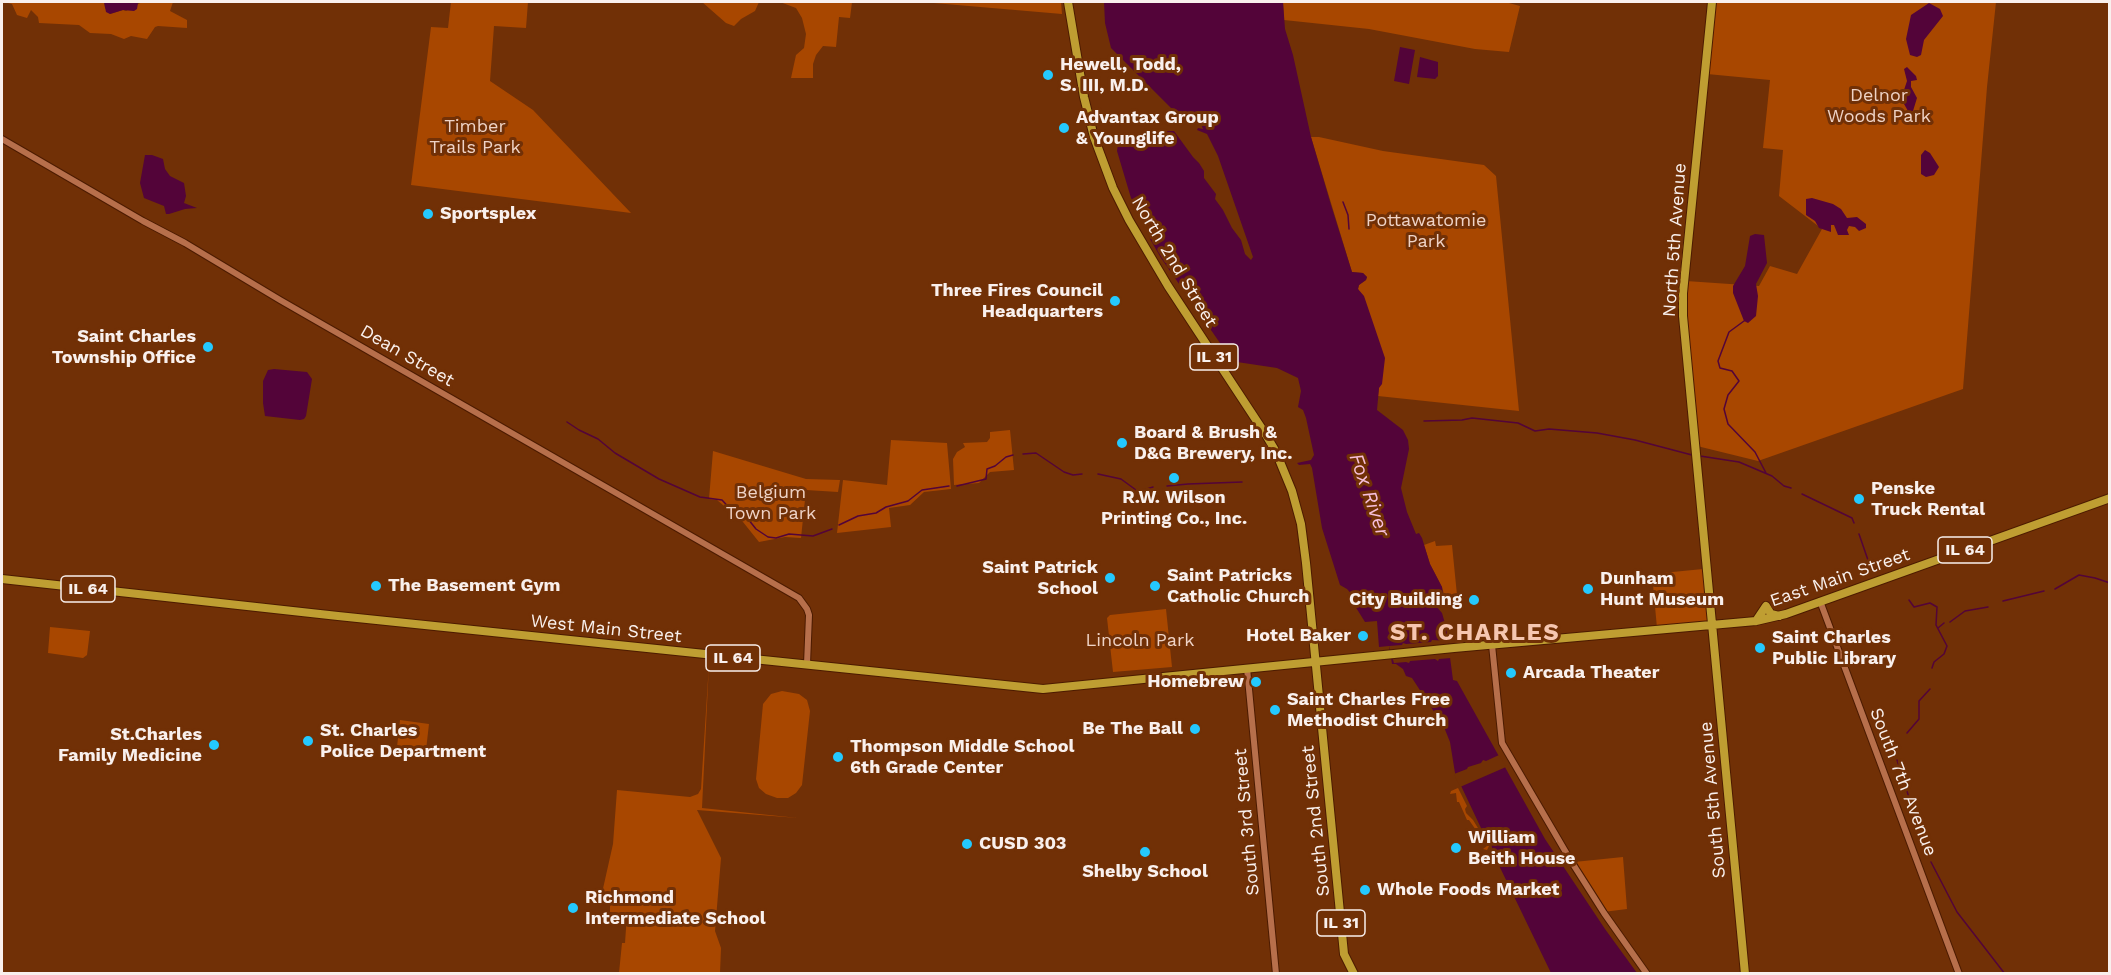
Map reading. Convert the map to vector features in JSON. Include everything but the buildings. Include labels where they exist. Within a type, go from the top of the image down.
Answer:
[{"type":"main road","name":"North 2nd Street","points":[[1068,2],[1084,97],[1096,142],[1113,188],[1148,254],[1266,435],[1287,476],[1303,535],[1315,663]]},
{"type":"main road","name":"North 5th Avenue","points":[[1712,2],[1683,306],[1696,463],[1713,624]]},
{"type":"main road","name":"East Main Street","points":[[1713,624],[1756,621],[1779,616],[2109,498]]},
{"type":"main road","name":"West Main Street","points":[[2,579],[1029,689],[1315,663]]},
{"type":"main road","points":[[1756,621],[1766,606],[1771,614],[1779,616]]},
{"type":"main road","name":"IL 64","points":[[1315,663],[1713,624]]},
{"type":"main road","name":"South 5th Avenue","points":[[1713,624],[1745,974]]},
{"type":"main road","name":"South 2nd Street","points":[[1315,663],[1344,954],[1354,974]]},
{"type":"street","name":"Dean Street","points":[[2,139],[799,598],[807,609],[808,615],[807,664]]},
{"type":"street","name":"South 7th Avenue","points":[[1820,601],[1959,974]]},
{"type":"street","points":[[1492,645],[1502,743],[1582,878],[1647,974]]},
{"type":"street","name":"South 3rd Street","points":[[1247,668],[1276,974]]},
{"type":"green space","points":[[4,2],[104,2],[110,14],[126,11],[142,2],[173,2],[170,11],[187,20],[187,28],[158,26],[147,39],[131,36],[124,39],[111,34],[90,33],[79,25],[39,23],[38,17],[31,10],[27,18],[17,15],[12,4]]},
{"type":"green space","name":"Timber Trails Park","points":[[451,2],[528,2],[526,28],[494,26],[490,81],[533,110],[631,213],[411,185],[431,27],[448,28]]},
{"type":"green space","points":[[702,2],[759,2],[755,11],[734,26],[726,23]]},
{"type":"green space","points":[[780,2],[852,2],[850,18],[839,17],[836,47],[823,46],[816,55],[813,64],[813,78],[791,78],[796,55],[804,48],[806,34],[802,18],[796,8]]},
{"type":"green space","points":[[922,2],[1061,2],[1062,14]]},
{"type":"green space","points":[[1283,2],[1509,2],[1520,6],[1509,52],[1475,49],[1369,29],[1284,20]]},
{"type":"green space","name":"Delnor Woods Park","points":[[1715,2],[1996,2],[1963,389],[1758,461],[1697,446],[1684,316],[1686,281],[1759,286],[1770,266],[1797,274],[1822,229],[1779,196],[1783,150],[1763,148],[1770,80],[1707,74]]},
{"type":"green space","name":"Pottawatomie Park","points":[[1311,137],[1383,151],[1484,165],[1496,176],[1519,411],[1378,396],[1379,388],[1358,289],[1367,277],[1363,273],[1352,272]]},
{"type":"green space","points":[[1010,430],[1014,470],[990,472],[979,483],[954,485],[953,459],[957,452],[965,447],[963,443],[987,442],[990,432]]},
{"type":"green space","points":[[891,440],[947,443],[951,489],[924,492],[910,505],[889,508],[891,527],[837,533],[843,480],[887,485]]},
{"type":"green space","name":"Belgium Town Park","points":[[713,451],[806,479],[840,480],[838,492],[806,490],[801,538],[785,537],[759,542],[743,522],[717,500],[709,499]]},
{"type":"green space","points":[[1435,541],[1436,546],[1452,545],[1457,595],[1446,602],[1424,545]]},
{"type":"green space","points":[[1703,569],[1709,621],[1657,628],[1652,574]]},
{"type":"green space","name":"Lincoln Park","points":[[1166,609],[1172,667],[1113,672],[1107,618],[1110,615]]},
{"type":"green space","points":[[50,627],[90,631],[87,655],[83,658],[48,653]]},
{"type":"green space","points":[[709,664],[702,808],[798,818],[697,810],[721,858],[715,931],[721,948],[720,973],[619,973],[622,943],[625,943],[627,914],[610,912],[610,904],[606,903],[602,893],[613,844],[617,790],[690,797],[698,794],[701,789]]},
{"type":"green space","points":[[782,691],[799,694],[807,700],[810,711],[802,785],[788,798],[777,798],[766,794],[759,788],[756,779],[763,704],[771,694]]},
{"type":"green space","points":[[400,720],[429,724],[426,750],[397,747]]},
{"type":"green space","points":[[1458,788],[1467,806],[1466,813],[1489,846],[1487,850],[1483,849],[1487,846],[1467,820],[1457,802],[1456,793],[1450,794]]},
{"type":"green space","points":[[1623,857],[1627,909],[1603,912],[1574,862]]},
{"type":"water","points":[[104,2],[142,2],[138,3],[134,11],[123,10],[110,14],[106,12]]},
{"type":"water","name":"Fox River","points":[[1104,2],[1283,2],[1285,29],[1311,137],[1331,205],[1352,272],[1363,273],[1367,277],[1358,289],[1364,296],[1385,358],[1377,410],[1403,430],[1408,440],[1409,449],[1401,488],[1416,534],[1419,533],[1422,538],[1430,564],[1442,587],[1443,596],[1438,599],[1439,603],[1436,606],[1442,613],[1446,627],[1453,680],[1457,681],[1545,839],[1637,973],[1551,973],[1493,853],[1491,842],[1481,828],[1455,773],[1450,742],[1444,727],[1412,678],[1406,676],[1403,669],[1396,664],[1392,664],[1389,646],[1379,647],[1377,621],[1365,622],[1355,606],[1356,599],[1340,585],[1322,528],[1312,468],[1310,464],[1299,465],[1297,463],[1311,460],[1314,455],[1306,418],[1303,410],[1298,407],[1301,391],[1298,378],[1277,368],[1237,362],[1229,356],[1161,258],[1150,239],[1147,216],[1131,198],[1117,151],[1118,144],[1123,140],[1174,131],[1204,171],[1204,178],[1216,194],[1215,199],[1241,240],[1245,254],[1251,260],[1253,257],[1218,156],[1207,134],[1197,130],[1198,128],[1203,129],[1201,124],[1173,110],[1111,48],[1105,23]]},
{"type":"water","points":[[1929,3],[1940,9],[1943,16],[1924,40],[1921,55],[1917,57],[1910,55],[1906,39],[1911,15]]},
{"type":"water","points":[[1400,47],[1415,50],[1409,84],[1394,81]]},
{"type":"water","points":[[1420,57],[1438,62],[1438,76],[1435,79],[1417,77]]},
{"type":"water","points":[[1907,67],[1917,80],[1911,81],[1911,87],[1917,98],[1913,111],[1908,111],[1904,104],[1904,90],[1907,81],[1904,69]]},
{"type":"water","points":[[1925,150],[1930,153],[1939,167],[1934,175],[1926,177],[1921,174],[1921,155]]},
{"type":"water","points":[[145,155],[163,159],[165,169],[170,176],[184,183],[186,196],[184,203],[197,208],[166,214],[164,206],[144,198],[140,183]]},
{"type":"water","points":[[1812,198],[1833,204],[1841,209],[1847,218],[1857,217],[1866,224],[1866,228],[1859,231],[1849,226],[1847,230],[1849,235],[1838,235],[1834,225],[1831,225],[1831,232],[1819,228],[1815,221],[1806,215],[1806,199]]},
{"type":"water","points":[[1764,235],[1767,263],[1756,284],[1758,296],[1756,316],[1748,323],[1744,321],[1733,293],[1733,286],[1745,266],[1750,236]]},
{"type":"water","points":[[268,370],[307,372],[312,379],[304,419],[265,416],[263,381]]},
{"type":"pier","points":[[1432,640],[1448,641],[1451,658],[1438,661],[1435,659],[1394,663],[1389,646],[1431,642]]},
{"type":"pier","points":[[1499,755],[1506,767],[1460,787],[1454,774]]},
{"type":"waterway","points":[[1343,202],[1348,215],[1349,229]]},
{"type":"waterway","points":[[1744,321],[1729,332],[1718,361],[1720,368],[1732,371],[1739,381],[1728,395],[1724,409],[1728,424],[1755,452],[1766,473]]},
{"type":"waterway","points":[[1424,421],[1472,418],[1518,423],[1535,431],[1549,429],[1597,433],[1692,455]]},
{"type":"waterway","points":[[567,422],[598,439],[615,453],[659,479],[700,497],[722,500],[737,516],[748,519],[756,529],[768,537],[776,538],[789,534],[813,536],[832,529]]},
{"type":"waterway","points":[[1023,454],[1036,453],[1064,472],[1073,475],[1082,474]]},
{"type":"waterway","points":[[957,486],[986,479],[987,469],[1013,455]]},
{"type":"waterway","points":[[1700,456],[1739,462],[1772,476],[1784,486],[1791,488]]},
{"type":"waterway","points":[[1098,474],[1121,479],[1136,490],[1141,491],[1153,487]]},
{"type":"waterway","points":[[1167,486],[1242,482]]},
{"type":"waterway","points":[[839,525],[858,516],[876,513],[886,507],[908,501],[922,490],[949,486]]},
{"type":"waterway","points":[[1802,494],[1852,518],[1854,523]]},
{"type":"waterway","points":[[1859,534],[1869,563]]},
{"type":"waterway","points":[[2055,589],[2079,575],[2110,583]]},
{"type":"waterway","points":[[2003,601],[2044,591]]},
{"type":"waterway","points":[[1909,600],[1914,607],[1930,603],[1937,607],[1936,625],[1947,646],[1944,654],[1934,662],[1932,668]]},
{"type":"waterway","points":[[1950,622],[1965,611],[1988,607]]},
{"type":"waterway","points":[[1938,628],[1944,623]]},
{"type":"waterway","points":[[1907,733],[1919,719],[1919,701],[1930,689]]},
{"type":"waterway","points":[[1897,760],[1913,810],[1923,824],[1922,835],[1927,845]]},
{"type":"waterway","points":[[1931,862],[1957,912],[2005,974]]},
{"type":"place","name":"Hewell, Todd, S. III, M.D.","points":[[1048,75]]},
{"type":"place","name":"Advantax Group & Younglife","points":[[1064,128]]},
{"type":"place","name":"Sportsplex","points":[[428,214]]},
{"type":"place","name":"Three Fires Council Headquarters","points":[[1115,301]]},
{"type":"place","name":"Saint Charles Township Office","points":[[208,347]]},
{"type":"place","name":"Board & Brush & D&G Brewery, Inc.","points":[[1122,443]]},
{"type":"place","name":"R.W. Wilson Printing Co., Inc.","points":[[1174,478]]},
{"type":"place","name":"Penske Truck Rental","points":[[1859,499]]},
{"type":"place","name":"Saint Patrick School","points":[[1110,578]]},
{"type":"place","name":"The Basement Gym","points":[[376,586]]},
{"type":"place","name":"Saint Patricks Catholic Church","points":[[1155,586]]},
{"type":"place","name":"Dunham Hunt Museum","points":[[1588,589]]},
{"type":"place","name":"City Building","points":[[1474,600]]},
{"type":"place","name":"Hotel Baker","points":[[1363,636]]},
{"type":"place","name":"Saint Charles Public Library","points":[[1760,648]]},
{"type":"place","name":"Arcada Theater","points":[[1511,673]]},
{"type":"place","name":"Homebrew","points":[[1256,682]]},
{"type":"place","name":"Saint Charles Free Methodist Church","points":[[1275,710]]},
{"type":"place","name":"Be The Ball","points":[[1195,729]]},
{"type":"place","name":"St. Charles Police Department","points":[[308,741]]},
{"type":"place","name":"St.Charles Family Medicine","points":[[214,745]]},
{"type":"place","name":"Thompson Middle School 6th Grade Center","points":[[838,757]]},
{"type":"place","name":"CUSD 303","points":[[967,844]]},
{"type":"place","name":"William Beith House","points":[[1456,848]]},
{"type":"place","name":"Shelby School","points":[[1145,852]]},
{"type":"place","name":"Whole Foods Market","points":[[1365,890]]},
{"type":"place","name":"Richmond Intermediate School","points":[[573,908]]},
{"type":"district","name":"ST. CHARLES","points":[[1475,633]]}]
